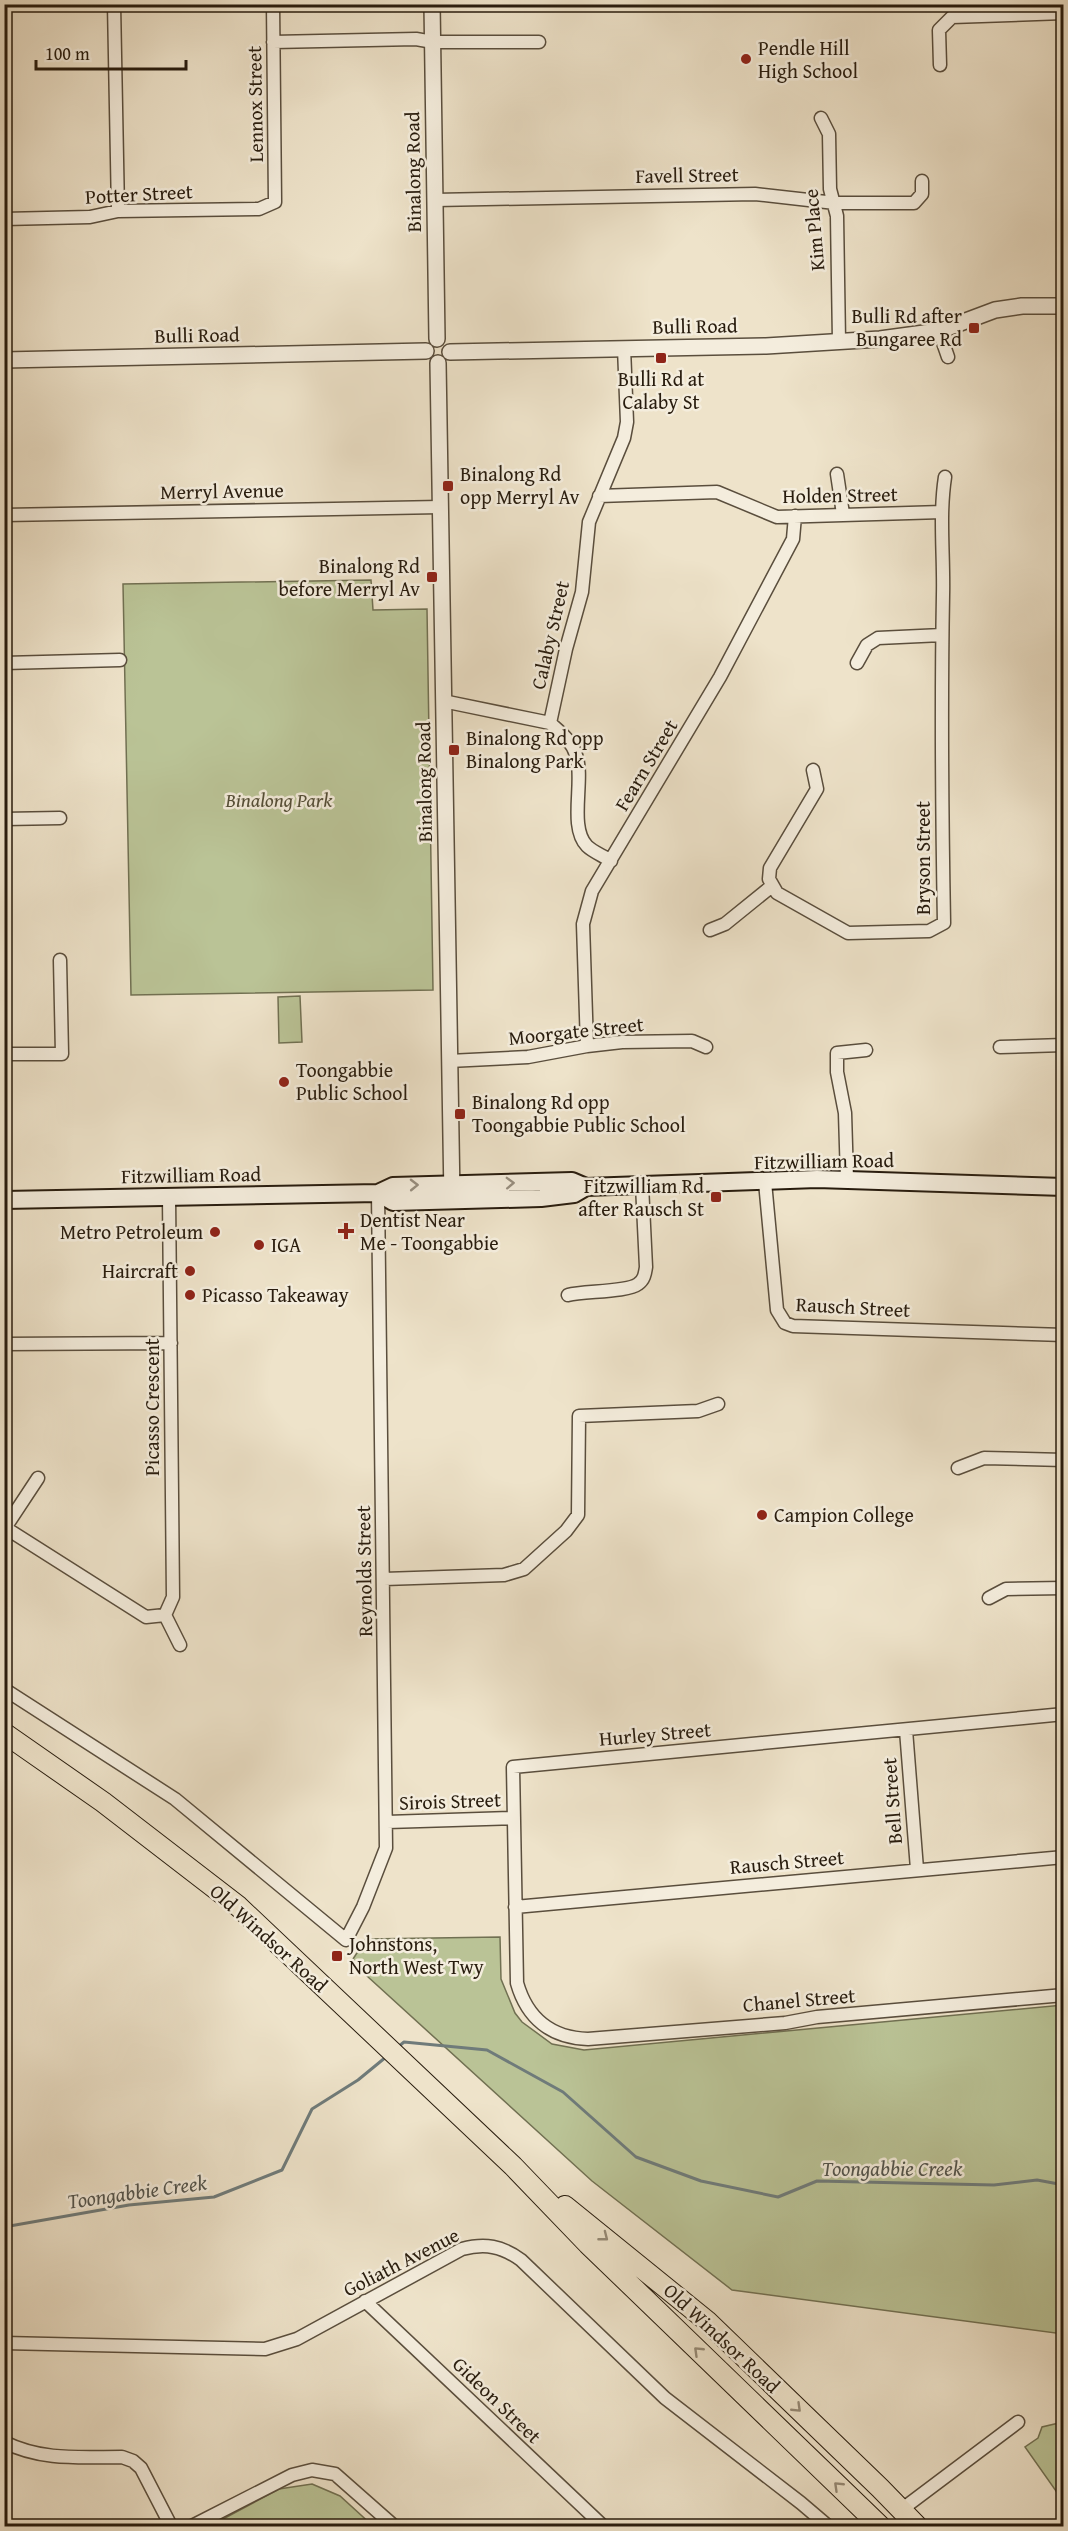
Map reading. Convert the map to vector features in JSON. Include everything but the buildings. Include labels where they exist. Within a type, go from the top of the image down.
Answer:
[{"type":"highway","name":"Old Windsor Road","points":[[5,1733],[103,1802],[238,1906],[513,2166],[588,2244],[880,2526]]},
{"type":"highway","name":"Old Windsor Road","points":[[513,2166],[645,2268],[707,2321],[917,2526]]},
{"type":"main road","name":"Fitzwilliam Road","points":[[4,1200],[378,1192],[393,1202],[452,1192],[541,1198],[574,1194],[586,1186],[847,1179],[1064,1187]]},
{"type":"street","points":[[114,4],[118,211]]},
{"type":"street","name":"Lennox Street","points":[[273,4],[275,202]]},
{"type":"street","name":"Binalong Road","points":[[432,4],[437,339]]},
{"type":"street","points":[[940,65],[939,30],[952,17],[1064,13]]},
{"type":"street","points":[[273,42],[416,39],[433,42],[539,42]]},
{"type":"street","name":"Kim Place","points":[[821,118],[829,134],[830,189],[835,203],[839,341]]},
{"type":"street","name":"Favell Street","points":[[435,200],[755,194],[835,203],[914,203],[922,194],[922,181]]},
{"type":"street","name":"Potter Street","points":[[4,219],[90,217],[118,211],[259,208],[275,202]]},
{"type":"street","name":"Bulli Road","points":[[450,352],[766,346],[911,336],[939,331],[995,310],[1022,306],[1064,306]]},
{"type":"street","points":[[939,331],[948,357]]},
{"type":"street","points":[[437,339],[448,344],[450,352],[448,358],[438,363],[428,358],[426,351],[430,343],[437,339]]},
{"type":"street","name":"Calaby Street","points":[[550,723],[566,649],[582,592],[587,535],[599,496],[624,438],[627,422],[624,348]]},
{"type":"street","name":"Bulli Road","points":[[4,360],[426,351]]},
{"type":"street","name":"Binalong Road","points":[[438,363],[452,1192]]},
{"type":"street","points":[[837,474],[843,514]]},
{"type":"street","name":"Bryson Street","points":[[772,886],[777,893],[848,933],[929,931],[944,924],[941,747],[942,512],[945,477]]},
{"type":"street","name":"Holden Street","points":[[599,496],[717,492],[767,514],[795,516],[942,512]]},
{"type":"street","name":"Merryl Avenue","points":[[4,515],[440,507]]},
{"type":"street","name":"Fearn Street","points":[[587,1046],[583,924],[592,891],[726,667],[793,539],[795,516]]},
{"type":"street","points":[[857,663],[867,645],[878,638],[942,635]]},
{"type":"street","points":[[4,663],[120,660]]},
{"type":"street","points":[[443,701],[550,723],[571,744],[576,753],[579,829],[583,840],[588,847],[611,861]]},
{"type":"street","points":[[710,930],[725,924],[772,886],[769,879],[770,868],[817,789],[813,770]]},
{"type":"street","points":[[4,819],[60,818]]},
{"type":"street","points":[[4,1054],[62,1054],[60,960]]},
{"type":"street","name":"Moorgate Street","points":[[450,1061],[528,1057],[622,1042],[692,1041],[706,1047]]},
{"type":"street","points":[[1000,1047],[1064,1045]]},
{"type":"street","points":[[847,1179],[845,1113],[837,1072],[837,1053],[866,1050]]},
{"type":"street","name":"Rausch Street","points":[[765,1182],[777,1310],[785,1323],[793,1326],[1064,1335]]},
{"type":"street","points":[[568,1295],[585,1291],[626,1289],[638,1285],[644,1278],[646,1267],[642,1185]]},
{"type":"street","name":"Reynolds Street","points":[[4,1689],[175,1799],[346,1940],[363,1907],[387,1848],[378,1192]]},
{"type":"street","name":"Picasso Crescent","points":[[165,1615],[173,1597],[169,1197]]},
{"type":"street","points":[[4,1344],[171,1343]]},
{"type":"street","points":[[384,1580],[515,1574],[524,1569],[566,1531],[578,1515],[579,1416],[698,1411],[718,1404]]},
{"type":"street","points":[[958,1468],[984,1458],[1064,1460]]},
{"type":"street","points":[[38,1478],[5,1527],[146,1617],[165,1615],[180,1645]]},
{"type":"street","points":[[989,1598],[1006,1589],[1064,1588]]},
{"type":"street","name":"Hurley Street","points":[[541,2024],[525,2005],[517,1983],[513,1767],[1064,1714]]},
{"type":"street","name":"Bell Street","points":[[906,1730],[917,1869]]},
{"type":"street","name":"Sirois Street","points":[[387,1822],[514,1818]]},
{"type":"street","name":"Rausch Street","points":[[515,1907],[1064,1857]]},
{"type":"street","name":"Chanel Street","points":[[541,2024],[566,2037],[588,2038],[1064,1995]]},
{"type":"street","name":"Goliath Avenue","points":[[4,2343],[265,2349],[297,2339],[462,2249],[477,2245],[508,2250],[665,2398],[828,2526]]},
{"type":"street","name":"Gideon Street","points":[[365,2301],[603,2526]]},
{"type":"street","points":[[901,2510],[1018,2422]]},
{"type":"street","points":[[4,2442],[20,2450],[43,2456],[122,2457],[133,2461],[141,2468],[171,2526]]},
{"type":"street","points":[[192,2526],[292,2475],[312,2470],[335,2474],[394,2526]]},
{"type":"green space","name":"Binalong Park","points":[[371,580],[373,610],[427,609],[433,990],[131,995],[123,584]]},
{"type":"green space","points":[[300,996],[302,1042],[279,1043],[278,997]]},
{"type":"green space","points":[[500,1937],[501,1979],[515,2013],[522,2022],[552,2044],[584,2050],[1063,2005],[1063,2334],[732,2290],[592,2181],[367,1976],[353,1959],[366,1939]]},
{"type":"green space","points":[[1064,2422],[1063,2501],[1025,2447],[1038,2438],[1042,2427]]},
{"type":"green space","points":[[312,2484],[340,2496],[373,2526],[210,2526],[279,2489]]},
{"type":"waterway","name":"Toongabbie Creek","points":[[398,2047],[404,2042],[487,2050],[563,2092],[636,2157],[701,2181],[778,2197],[817,2181],[994,2185],[1037,2180],[1064,2185]]},
{"type":"waterway","name":"Toongabbie Creek","points":[[4,2227],[129,2205],[214,2197],[282,2170],[312,2109],[358,2080],[386,2057]]},
{"type":"place","name":"Pendle Hill High School","points":[[746,59]]},
{"type":"place","name":"Bulli Rd after Bungaree Rd","points":[[974,328]]},
{"type":"place","name":"Bulli Rd at Calaby St","points":[[661,358]]},
{"type":"place","name":"Binalong Rd opp Merryl Av","points":[[448,486]]},
{"type":"place","name":"Binalong Rd before Merryl Av","points":[[432,577]]},
{"type":"place","name":"Binalong Rd opp Binalong Park","points":[[454,750]]},
{"type":"place","name":"Toongabbie Public School","points":[[284,1082]]},
{"type":"place","name":"Binalong Rd opp Toongabbie Public School","points":[[460,1114]]},
{"type":"place","name":"Fitzwilliam Rd after Rausch St","points":[[716,1197]]},
{"type":"place","name":"Dentist Near Me - Toongabbie","points":[[346,1231]]},
{"type":"place","name":"Metro Petroleum","points":[[215,1232]]},
{"type":"place","name":"IGA","points":[[259,1245]]},
{"type":"place","name":"Haircraft","points":[[190,1271]]},
{"type":"place","name":"Picasso Takeaway","points":[[190,1295]]},
{"type":"place","name":"Campion College","points":[[762,1515]]},
{"type":"place","name":"Johnstons, North West Twy","points":[[337,1956]]}]
